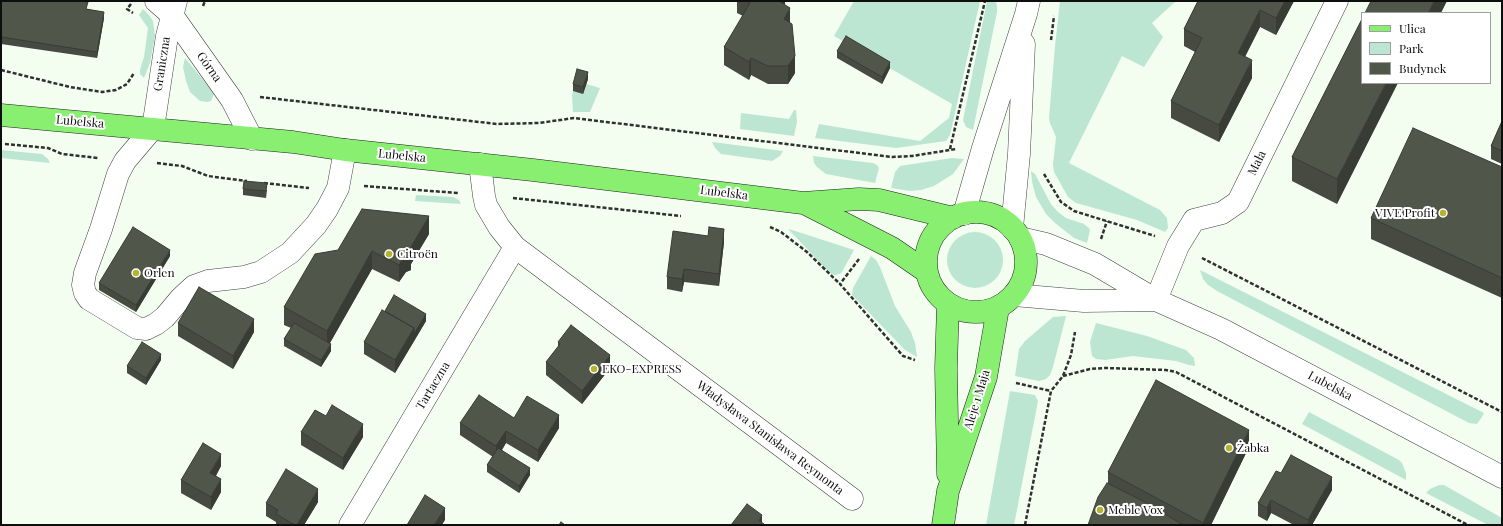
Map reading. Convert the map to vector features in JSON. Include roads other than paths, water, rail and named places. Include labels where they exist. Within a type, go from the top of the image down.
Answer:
[{"type":"main road","name":"Lubelska","points":[[1,115],[293,142],[346,150],[480,164],[803,203],[859,199],[879,200],[959,216]]},
{"type":"main road","name":"Lubelska","points":[[803,203],[892,248],[927,272]]},
{"type":"main road","points":[[979,212],[994,215],[1000,218],[1016,233],[1024,248],[1026,264],[1023,281],[1006,301],[991,310],[976,312],[961,310],[948,304],[932,287],[927,272],[926,256],[931,241],[940,228],[959,216],[979,212]]},
{"type":"main road","name":"Aleje 1 Maja","points":[[948,491],[986,377],[1006,301]]},
{"type":"main road","name":"Aleje 1 Maja","points":[[943,525],[948,491],[946,368],[948,304]]},
{"type":"street","name":"Mała","points":[[1156,300],[1178,246],[1194,220],[1222,213],[1238,202],[1338,1]]},
{"type":"street","name":"Graniczna","points":[[153,128],[168,6]]},
{"type":"street","name":"Górna","points":[[168,6],[232,100],[252,139]]},
{"type":"street","points":[[959,216],[983,148],[1027,8]]},
{"type":"street","points":[[1016,233],[1027,8]]},
{"type":"street","points":[[153,128],[125,161],[118,174],[101,229],[85,273],[83,285],[85,293],[89,299],[137,328],[146,328],[156,324],[165,317],[181,298],[194,286],[208,281],[244,277],[261,272],[290,254],[316,225],[336,193],[346,150]]},
{"type":"street","name":"Władysława Stanisława Reymonta","points":[[480,164],[486,205],[498,227],[515,247],[852,500]]},
{"type":"street","name":"Lubelska","points":[[1016,233],[1095,264],[1156,300],[1236,337],[1502,477]]},
{"type":"street","name":"Tartaczna","points":[[350,525],[515,247]]},
{"type":"street","name":"Lubelska","points":[[1006,301],[1156,300]]},
{"type":"place","name":"VIVE Profit","points":[[1443,213]]},
{"type":"place","name":"Citroën","points":[[389,254]]},
{"type":"place","name":"Orlen","points":[[136,273]]},
{"type":"place","name":"EKO-EXPRESS","points":[[594,369]]},
{"type":"place","name":"Żabka","points":[[1229,448]]},
{"type":"place","name":"Meble Vox","points":[[1100,510]]}]
